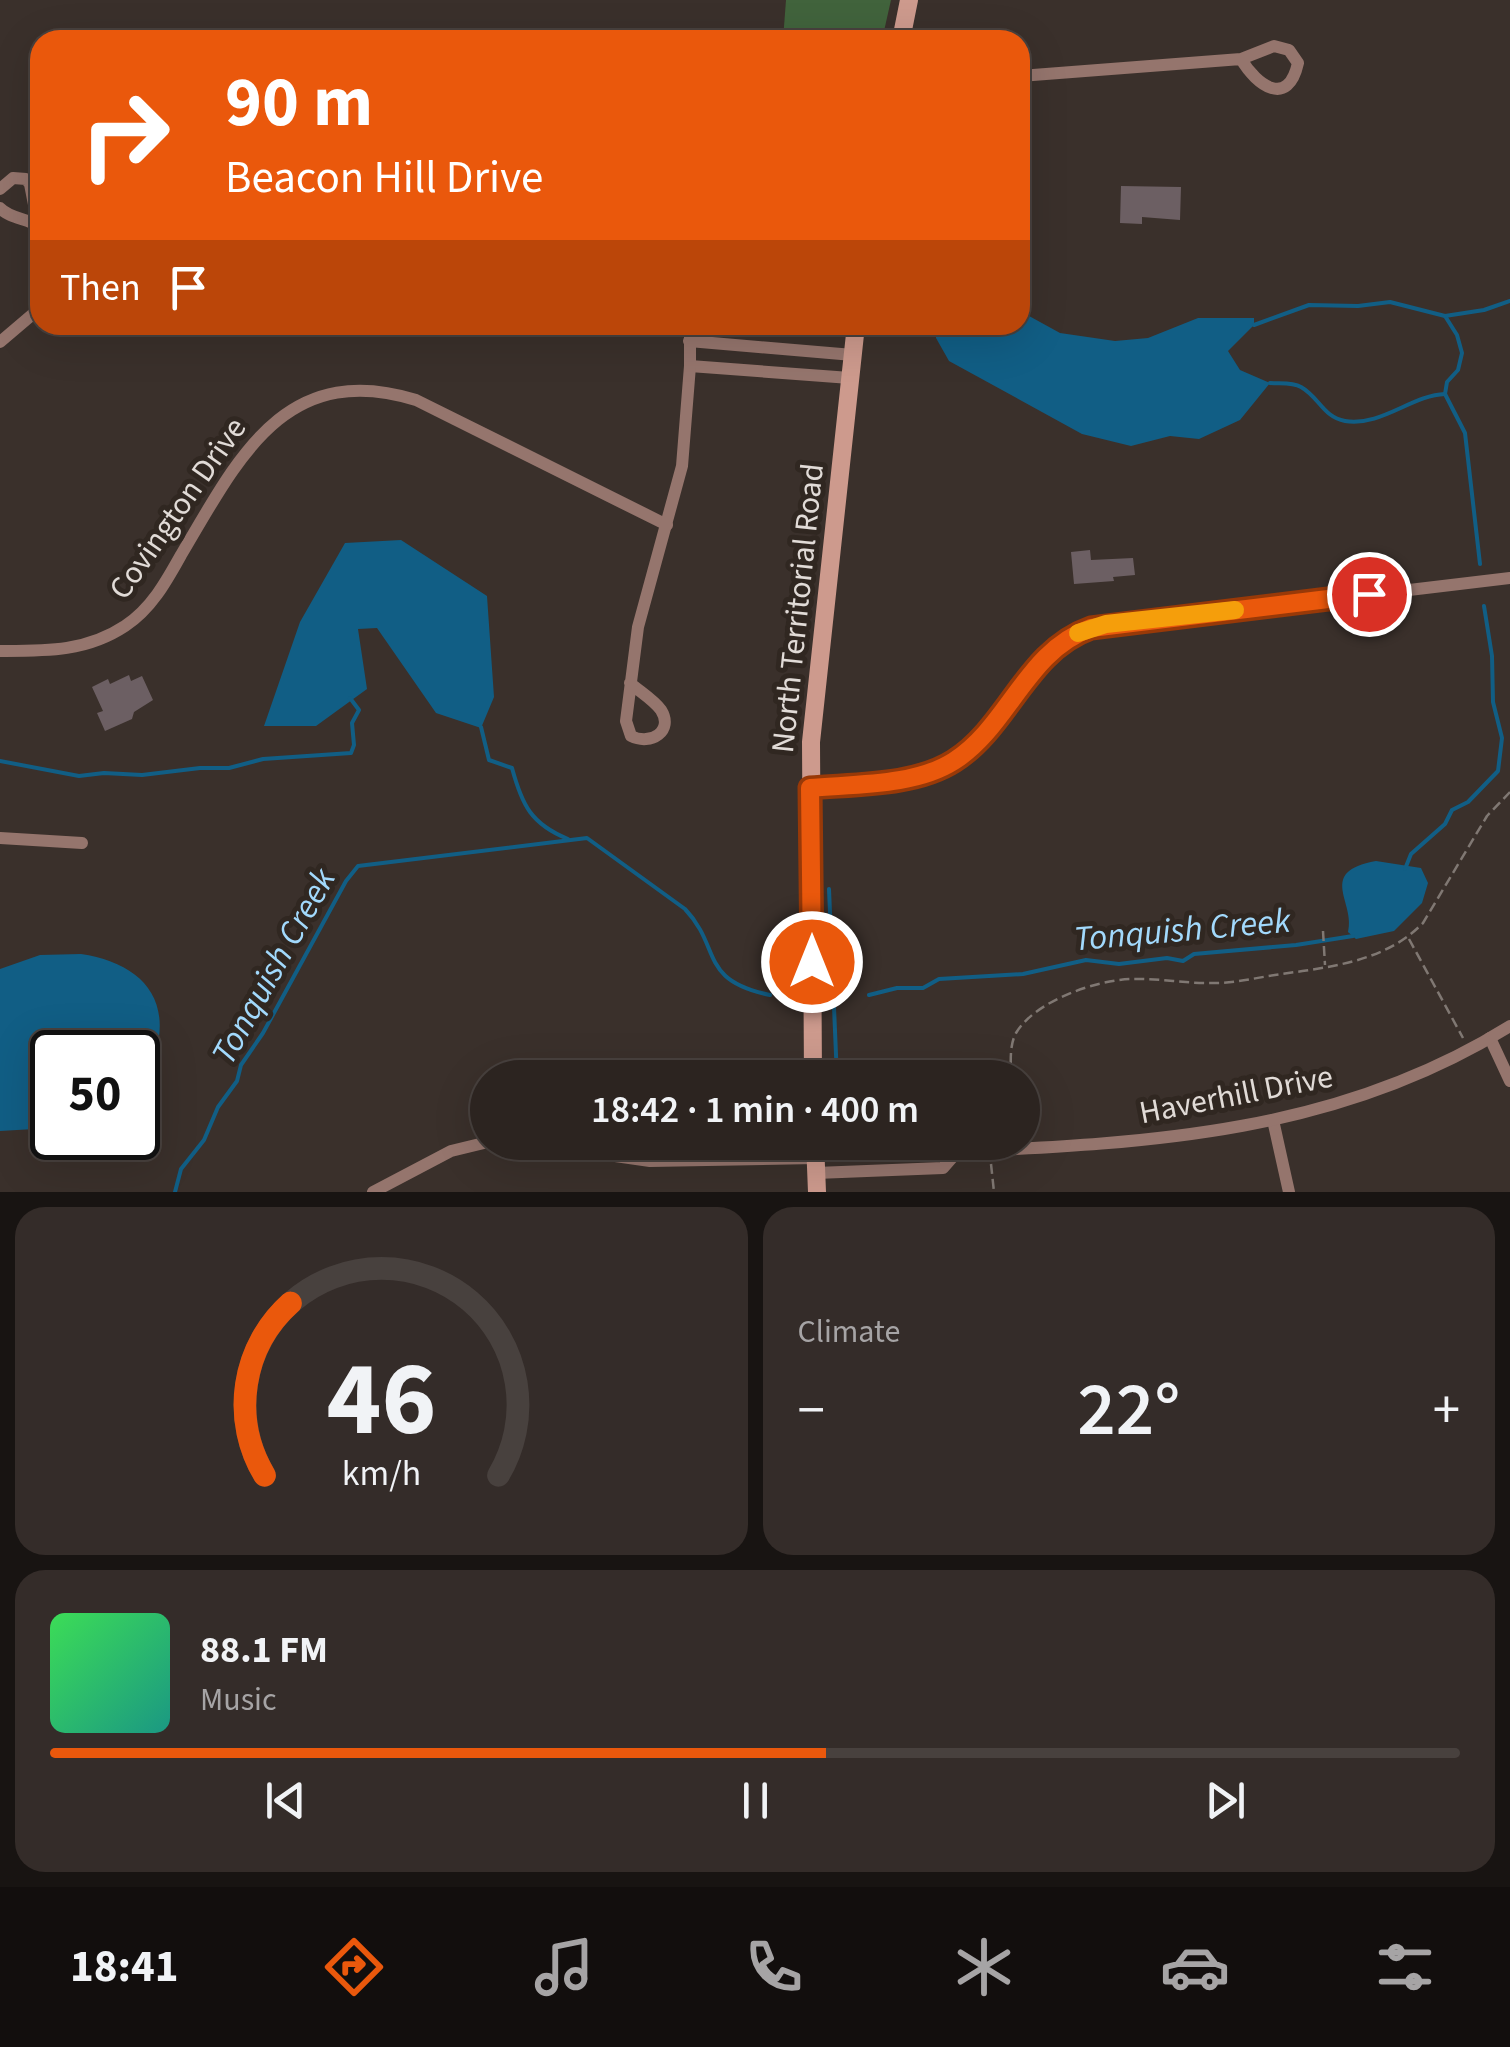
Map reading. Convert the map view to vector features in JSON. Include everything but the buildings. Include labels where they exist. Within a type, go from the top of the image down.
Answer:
[{"type":"main road","points":[[902,30],[909,0]]},
{"type":"main road","name":"North Territorial Road","points":[[813,1060],[811,742],[855,335]]},
{"type":"main road","points":[[816,1160],[817,1192]]},
{"type":"street","points":[[1030,75],[1241,59]]},
{"type":"street","points":[[0,189],[13,178],[26,179],[30,184]]},
{"type":"street","points":[[0,208],[30,223]]},
{"type":"street","points":[[0,342],[30,316]]},
{"type":"street","points":[[630,683],[644,596],[682,466],[689,335]]},
{"type":"street","points":[[689,341],[853,355]]},
{"type":"street","points":[[690,366],[850,378]]},
{"type":"street","name":"Covington Drive","points":[[0,651],[76,648],[126,625],[156,597],[236,463],[254,440],[293,410],[340,394],[380,391],[416,400],[666,526]]},
{"type":"street","points":[[810,788],[913,777],[952,763],[986,732],[1050,651],[1091,628],[1510,578]]},
{"type":"street","points":[[0,838],[82,843]]},
{"type":"street","name":"Haverhill Drive","points":[[1040,1147],[1168,1139],[1273,1120],[1399,1083],[1510,1026]]},
{"type":"street","points":[[1490,1038],[1510,1080]]},
{"type":"street","points":[[1273,1120],[1290,1192]]},
{"type":"street","points":[[372,1192],[451,1151],[470,1146]]},
{"type":"street","points":[[643,1160],[674,1160]]},
{"type":"street","name":"Haverhill Drive","points":[[870,1160],[942,1168],[949,1160]]},
{"type":"path","points":[[1012,1060],[1012,1042],[1018,1030],[1054,1001],[1080,990],[1125,980],[1223,983],[1326,967],[1369,957],[1408,938],[1440,898],[1487,816],[1510,792]]},
{"type":"path","points":[[1323,931],[1326,967]]},
{"type":"path","points":[[1408,938],[1469,1050]]},
{"type":"path","points":[[994,1160],[990,1166],[994,1192]]},
{"type":"green space","points":[[786,0],[891,0],[884,30],[784,30]]},
{"type":"water","points":[[1030,316],[1060,333],[1115,341],[1148,338],[1198,318],[1254,318],[1254,325],[1228,351],[1240,370],[1270,383],[1240,420],[1199,439],[1170,436],[1131,446],[1082,434],[949,361],[936,338],[1030,335]]},
{"type":"water","points":[[401,540],[487,596],[494,697],[481,728],[436,713],[377,628],[358,629],[367,689],[316,726],[264,726],[300,622],[345,543]]},
{"type":"water","points":[[1376,861],[1421,868],[1428,883],[1422,903],[1394,931],[1356,939],[1348,932],[1343,880],[1358,866]]},
{"type":"water","points":[[81,954],[118,964],[133,973],[154,997],[160,1030],[30,1030],[30,1129],[0,1131],[0,969],[40,955]]},
{"type":"waterway","points":[[1254,325],[1309,305],[1390,302],[1445,316],[1510,301]]},
{"type":"waterway","name":"Tonquish Creek","points":[[1445,316],[1462,353],[1445,394],[1465,433],[1480,564]]},
{"type":"waterway","points":[[1270,383],[1301,387],[1331,415],[1358,422],[1445,394]]},
{"type":"waterway","name":"Tonquish Creek","points":[[1405,869],[1411,854],[1445,824],[1452,810],[1468,802],[1498,771],[1502,738],[1493,702],[1492,656],[1484,606]]},
{"type":"waterway","points":[[0,761],[79,776],[142,775],[229,768],[263,759],[351,753],[352,723],[359,710],[350,698]]},
{"type":"waterway","points":[[481,727],[489,760],[512,768],[530,812],[545,827],[568,839]]},
{"type":"waterway","name":"Tonquish Creek","points":[[175,1192],[181,1169],[204,1140],[218,1107],[237,1081],[241,1065],[358,866],[587,838],[685,909],[714,961],[732,981],[770,995]]},
{"type":"waterway","points":[[829,889],[836,1060]]},
{"type":"waterway","name":"Tonquish Creek","points":[[869,995],[897,988],[923,988],[939,979],[1023,974],[1086,960],[1119,964],[1167,958],[1183,961],[1194,954],[1353,936]]},
{"type":"slow traffic","points":[[1078,633],[1106,624],[1235,610]]},
{"type":"route","points":[[812,962],[810,788],[913,777],[952,763],[986,732],[1050,651],[1091,628],[1369,594]]}]
